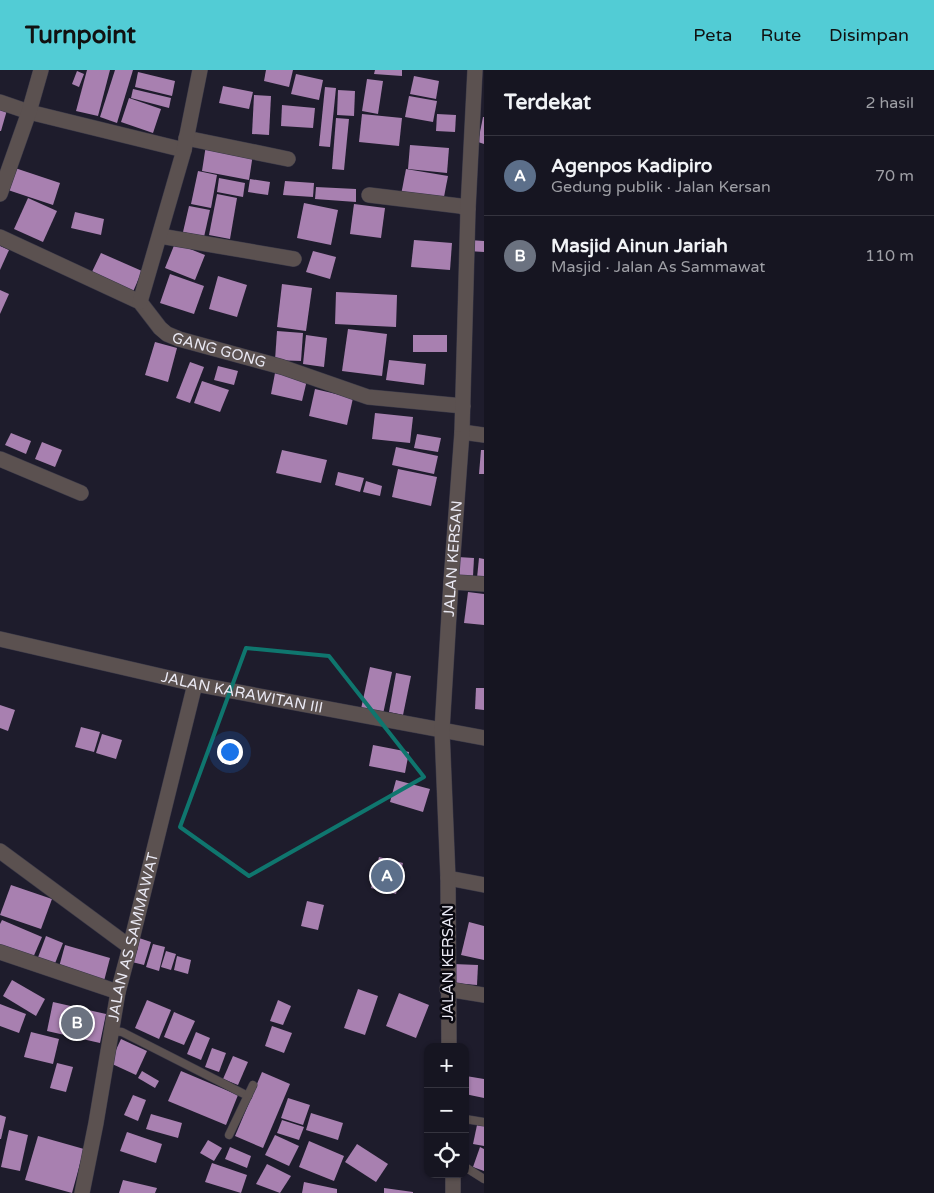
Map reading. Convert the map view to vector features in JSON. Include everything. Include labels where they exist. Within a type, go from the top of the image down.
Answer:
[{"type":"street","points":[[0,194],[29,112],[41,70]]},
{"type":"street","points":[[140,302],[185,144],[200,70]]},
{"type":"street","name":"JALAN KERSAN","points":[[449,1043],[447,989],[448,878],[442,730],[462,432],[468,209],[475,70]]},
{"type":"street","points":[[0,102],[29,112],[185,144],[288,158]]},
{"type":"street","points":[[368,195],[460,206],[468,209]]},
{"type":"street","points":[[160,236],[294,259]]},
{"type":"street","name":"GANG GONG","points":[[0,237],[140,302],[167,334],[290,370],[368,397],[462,406]]},
{"type":"street","points":[[462,432],[484,435]]},
{"type":"street","points":[[0,459],[81,493]]},
{"type":"street","points":[[451,582],[484,584]]},
{"type":"street","name":"JALAN KARAWITAN III","points":[[0,639],[195,684],[484,738]]},
{"type":"street","name":"JALAN AS SAMMAWAT","points":[[82,1193],[118,992],[195,684]]},
{"type":"street","points":[[0,851],[130,947]]},
{"type":"street","points":[[448,878],[484,885]]},
{"type":"street","points":[[0,952],[118,992]]},
{"type":"street","points":[[447,989],[484,994]]},
{"type":"street","points":[[453,1178],[453,1193]]},
{"type":"lane","points":[[112,1031],[122,1032],[248,1096]]},
{"type":"lane","points":[[230,1135],[253,1085]]},
{"type":"lane","points":[[469,1120],[484,1122]]},
{"type":"lane","points":[[469,1170],[484,1179]]},
{"type":"highlighted area","points":[[246,648],[329,656],[424,777],[249,876],[180,827]]},
{"type":"building","points":[[87,70],[110,70],[98,116],[76,111]]},
{"type":"building","points":[[115,70],[133,70],[117,123],[100,117]]},
{"type":"building","points":[[266,70],[293,70],[289,87],[264,81]]},
{"type":"building","points":[[375,70],[402,70],[402,76],[374,74]]},
{"type":"building","points":[[77,71],[84,74],[79,87],[72,84]]},
{"type":"building","points":[[138,72],[175,81],[172,96],[135,87]]},
{"type":"building","points":[[296,74],[323,80],[319,100],[291,94]]},
{"type":"building","points":[[414,76],[439,81],[436,99],[410,94]]},
{"type":"building","points":[[367,79],[383,81],[378,114],[362,111]]},
{"type":"building","points":[[223,86],[253,92],[249,109],[219,103]]},
{"type":"building","points":[[325,87],[336,88],[330,147],[319,146]]},
{"type":"building","points":[[133,89],[171,98],[169,108],[131,98]]},
{"type":"building","points":[[338,90],[355,91],[354,116],[337,115]]},
{"type":"building","points":[[254,95],[271,96],[269,135],[252,134]]},
{"type":"building","points":[[409,96],[437,101],[433,122],[405,117]]},
{"type":"building","points":[[129,98],[161,109],[153,133],[121,122]]},
{"type":"building","points":[[282,105],[315,108],[313,128],[281,126]]},
{"type":"building","points":[[0,108],[7,110],[1,131],[0,131]]},
{"type":"building","points":[[362,114],[402,118],[399,146],[359,142]]},
{"type":"building","points":[[437,114],[456,115],[455,132],[436,131]]},
{"type":"building","points":[[484,117],[484,144],[478,142]]},
{"type":"building","points":[[336,118],[349,119],[344,170],[332,169]]},
{"type":"building","points":[[206,145],[253,154],[249,180],[202,171]]},
{"type":"building","points":[[410,145],[449,148],[447,173],[408,169]]},
{"type":"building","points":[[12,167],[60,183],[53,205],[5,189]]},
{"type":"building","points":[[406,169],[448,176],[443,202],[401,195]]},
{"type":"building","points":[[198,171],[217,175],[211,208],[191,204]]},
{"type":"building","points":[[219,178],[245,183],[243,197],[217,192]]},
{"type":"building","points":[[250,179],[270,182],[268,195],[248,192]]},
{"type":"building","points":[[285,181],[314,183],[313,197],[283,195]]},
{"type":"building","points":[[316,187],[356,189],[356,202],[315,199]]},
{"type":"building","points":[[217,194],[237,198],[230,239],[209,235]]},
{"type":"building","points":[[28,198],[57,211],[43,242],[14,229]]},
{"type":"building","points":[[304,203],[338,210],[331,245],[297,238]]},
{"type":"building","points":[[354,204],[385,208],[381,238],[350,234]]},
{"type":"building","points":[[189,206],[210,210],[204,237],[183,232]]},
{"type":"building","points":[[75,212],[104,219],[101,235],[71,228]]},
{"type":"building","points":[[414,240],[452,243],[450,270],[411,267]]},
{"type":"building","points":[[469,240],[484,241],[484,252],[468,251]]},
{"type":"building","points":[[175,243],[205,255],[195,280],[165,268]]},
{"type":"building","points":[[0,246],[9,250],[0,270]]},
{"type":"building","points":[[313,251],[336,257],[330,279],[306,272]]},
{"type":"building","points":[[101,253],[142,271],[132,294],[90,276]]},
{"type":"building","points":[[170,274],[204,286],[194,314],[160,303]]},
{"type":"building","points":[[218,276],[247,285],[237,317],[209,309]]},
{"type":"building","points":[[282,284],[312,288],[306,331],[277,327]]},
{"type":"building","points":[[0,290],[9,294],[0,314]]},
{"type":"building","points":[[336,292],[397,295],[396,327],[335,324]]},
{"type":"building","points":[[348,329],[387,334],[382,376],[342,371]]},
{"type":"building","points":[[277,331],[303,333],[301,361],[275,360]]},
{"type":"building","points":[[306,335],[327,338],[324,367],[303,364]]},
{"type":"building","points":[[413,335],[447,335],[447,352],[413,352]]},
{"type":"building","points":[[155,342],[177,348],[168,382],[145,375]]},
{"type":"building","points":[[389,360],[426,364],[424,385],[386,380]]},
{"type":"building","points":[[190,362],[204,367],[190,403],[176,398]]},
{"type":"building","points":[[218,366],[238,371],[234,385],[214,380]]},
{"type":"building","points":[[275,373],[307,380],[302,401],[271,394]]},
{"type":"building","points":[[202,381],[229,390],[220,412],[194,403]]},
{"type":"building","points":[[315,389],[353,398],[347,425],[309,416]]},
{"type":"building","points":[[375,413],[413,417],[410,443],[372,439]]},
{"type":"building","points":[[11,433],[31,441],[26,454],[5,445]]},
{"type":"building","points":[[417,434],[441,438],[438,452],[414,448]]},
{"type":"building","points":[[42,442],[62,450],[55,467],[35,459]]},
{"type":"building","points":[[396,447],[438,456],[434,474],[392,465]]},
{"type":"building","points":[[282,450],[327,460],[321,483],[276,473]]},
{"type":"building","points":[[481,450],[484,450],[484,474],[479,474]]},
{"type":"building","points":[[398,469],[437,477],[431,506],[392,497]]},
{"type":"building","points":[[338,472],[364,478],[360,492],[335,485]]},
{"type":"building","points":[[366,481],[382,486],[380,496],[363,492]]},
{"type":"building","points":[[458,557],[474,558],[473,576],[457,576]]},
{"type":"building","points":[[479,558],[484,559],[484,579],[477,578]]},
{"type":"building","points":[[468,592],[484,594],[484,625],[464,623]]},
{"type":"building","points":[[370,667],[392,672],[383,714],[361,709]]},
{"type":"building","points":[[396,673],[411,676],[403,715],[389,712]]},
{"type":"building","points":[[476,688],[484,688],[484,710],[475,709]]},
{"type":"building","points":[[0,705],[15,710],[8,731],[0,728]]},
{"type":"building","points":[[81,727],[100,732],[94,752],[75,747]]},
{"type":"building","points":[[102,734],[122,740],[116,759],[96,753]]},
{"type":"building","points":[[373,745],[409,752],[405,773],[369,766]]},
{"type":"building","points":[[396,780],[430,789],[423,812],[390,802]]},
{"type":"building","points":[[379,857],[403,863],[396,894],[371,888]]},
{"type":"building","points":[[11,885],[52,899],[41,929],[0,915]]},
{"type":"building","points":[[307,901],[324,905],[318,930],[301,926]]},
{"type":"building","points":[[2,920],[42,937],[32,960],[0,946],[0,924]]},
{"type":"building","points":[[469,922],[484,926],[484,960],[461,955]]},
{"type":"building","points":[[46,936],[63,943],[54,966],[37,960]]},
{"type":"building","points":[[139,938],[151,942],[144,965],[132,962]]},
{"type":"building","points":[[153,944],[165,947],[159,971],[146,967]]},
{"type":"building","points":[[65,945],[110,958],[104,981],[59,967]]},
{"type":"building","points":[[166,951],[176,954],[171,970],[161,967]]},
{"type":"building","points":[[177,956],[191,960],[188,974],[174,970]]},
{"type":"building","points":[[453,964],[478,965],[477,985],[452,983]]},
{"type":"building","points":[[12,980],[45,999],[36,1016],[3,996]]},
{"type":"building","points":[[358,989],[378,996],[365,1035],[344,1028]]},
{"type":"building","points":[[399,993],[429,1005],[416,1038],[386,1026]]},
{"type":"building","points":[[147,1000],[171,1010],[159,1039],[135,1028]]},
{"type":"building","points":[[278,1000],[291,1006],[283,1025],[270,1021]]},
{"type":"building","points":[[53,1002],[106,1014],[100,1043],[47,1031]]},
{"type":"building","points":[[0,1004],[26,1014],[19,1033],[0,1026]]},
{"type":"building","points":[[174,1012],[195,1021],[184,1045],[164,1037]]},
{"type":"building","points":[[272,1026],[292,1033],[284,1053],[265,1046]]},
{"type":"building","points":[[31,1032],[59,1039],[53,1064],[24,1057]]},
{"type":"building","points":[[196,1032],[210,1038],[201,1060],[187,1054]]},
{"type":"building","points":[[121,1039],[147,1051],[136,1075],[110,1063]]},
{"type":"building","points":[[212,1048],[226,1053],[219,1072],[205,1067]]},
{"type":"building","points":[[233,1056],[248,1062],[238,1085],[223,1079]]},
{"type":"building","points":[[57,1063],[73,1067],[66,1092],[50,1088]]},
{"type":"building","points":[[142,1071],[159,1081],[155,1088],[138,1078]]},
{"type":"building","points":[[181,1071],[238,1095],[226,1125],[168,1101]]},
{"type":"building","points":[[262,1072],[290,1084],[263,1148],[235,1136]]},
{"type":"building","points":[[469,1076],[484,1079],[484,1098],[469,1095]]},
{"type":"building","points":[[133,1095],[146,1100],[138,1121],[124,1115]]},
{"type":"building","points":[[288,1098],[310,1105],[303,1125],[281,1118]]},
{"type":"building","points":[[311,1113],[343,1123],[338,1140],[306,1130]]},
{"type":"building","points":[[151,1114],[182,1123],[178,1138],[146,1129]]},
{"type":"building","points":[[0,1115],[6,1117],[1,1139],[0,1139]]},
{"type":"building","points":[[282,1120],[304,1127],[299,1140],[277,1133]]},
{"type":"building","points":[[477,1125],[484,1126],[484,1146],[473,1144]]},
{"type":"building","points":[[9,1130],[28,1135],[20,1171],[1,1167]]},
{"type":"building","points":[[127,1132],[162,1144],[156,1163],[120,1151]]},
{"type":"building","points":[[275,1135],[299,1146],[289,1166],[265,1155]]},
{"type":"building","points":[[38,1136],[84,1149],[72,1193],[25,1180]]},
{"type":"building","points":[[208,1140],[222,1148],[214,1161],[200,1153]]},
{"type":"building","points":[[309,1141],[344,1156],[334,1181],[299,1167]]},
{"type":"building","points":[[357,1144],[388,1164],[376,1182],[345,1162]]},
{"type":"building","points":[[230,1147],[251,1156],[247,1168],[225,1159]]},
{"type":"building","points":[[480,1147],[484,1149],[484,1171],[473,1167]]},
{"type":"building","points":[[212,1163],[247,1175],[241,1193],[205,1182]]},
{"type":"building","points":[[267,1164],[291,1176],[280,1193],[256,1184]]},
{"type":"building","points":[[123,1180],[157,1188],[155,1193],[119,1193]]},
{"type":"building","points":[[304,1182],[337,1189],[337,1193],[302,1193]]},
{"type":"building","points":[[384,1188],[413,1192],[413,1193],[384,1193]]},
{"type":"place","name":"Agenpos Kadipiro","points":[[387,876]]},
{"type":"place","name":"Masjid Ainun Jariah","points":[[77,1023]]}]
